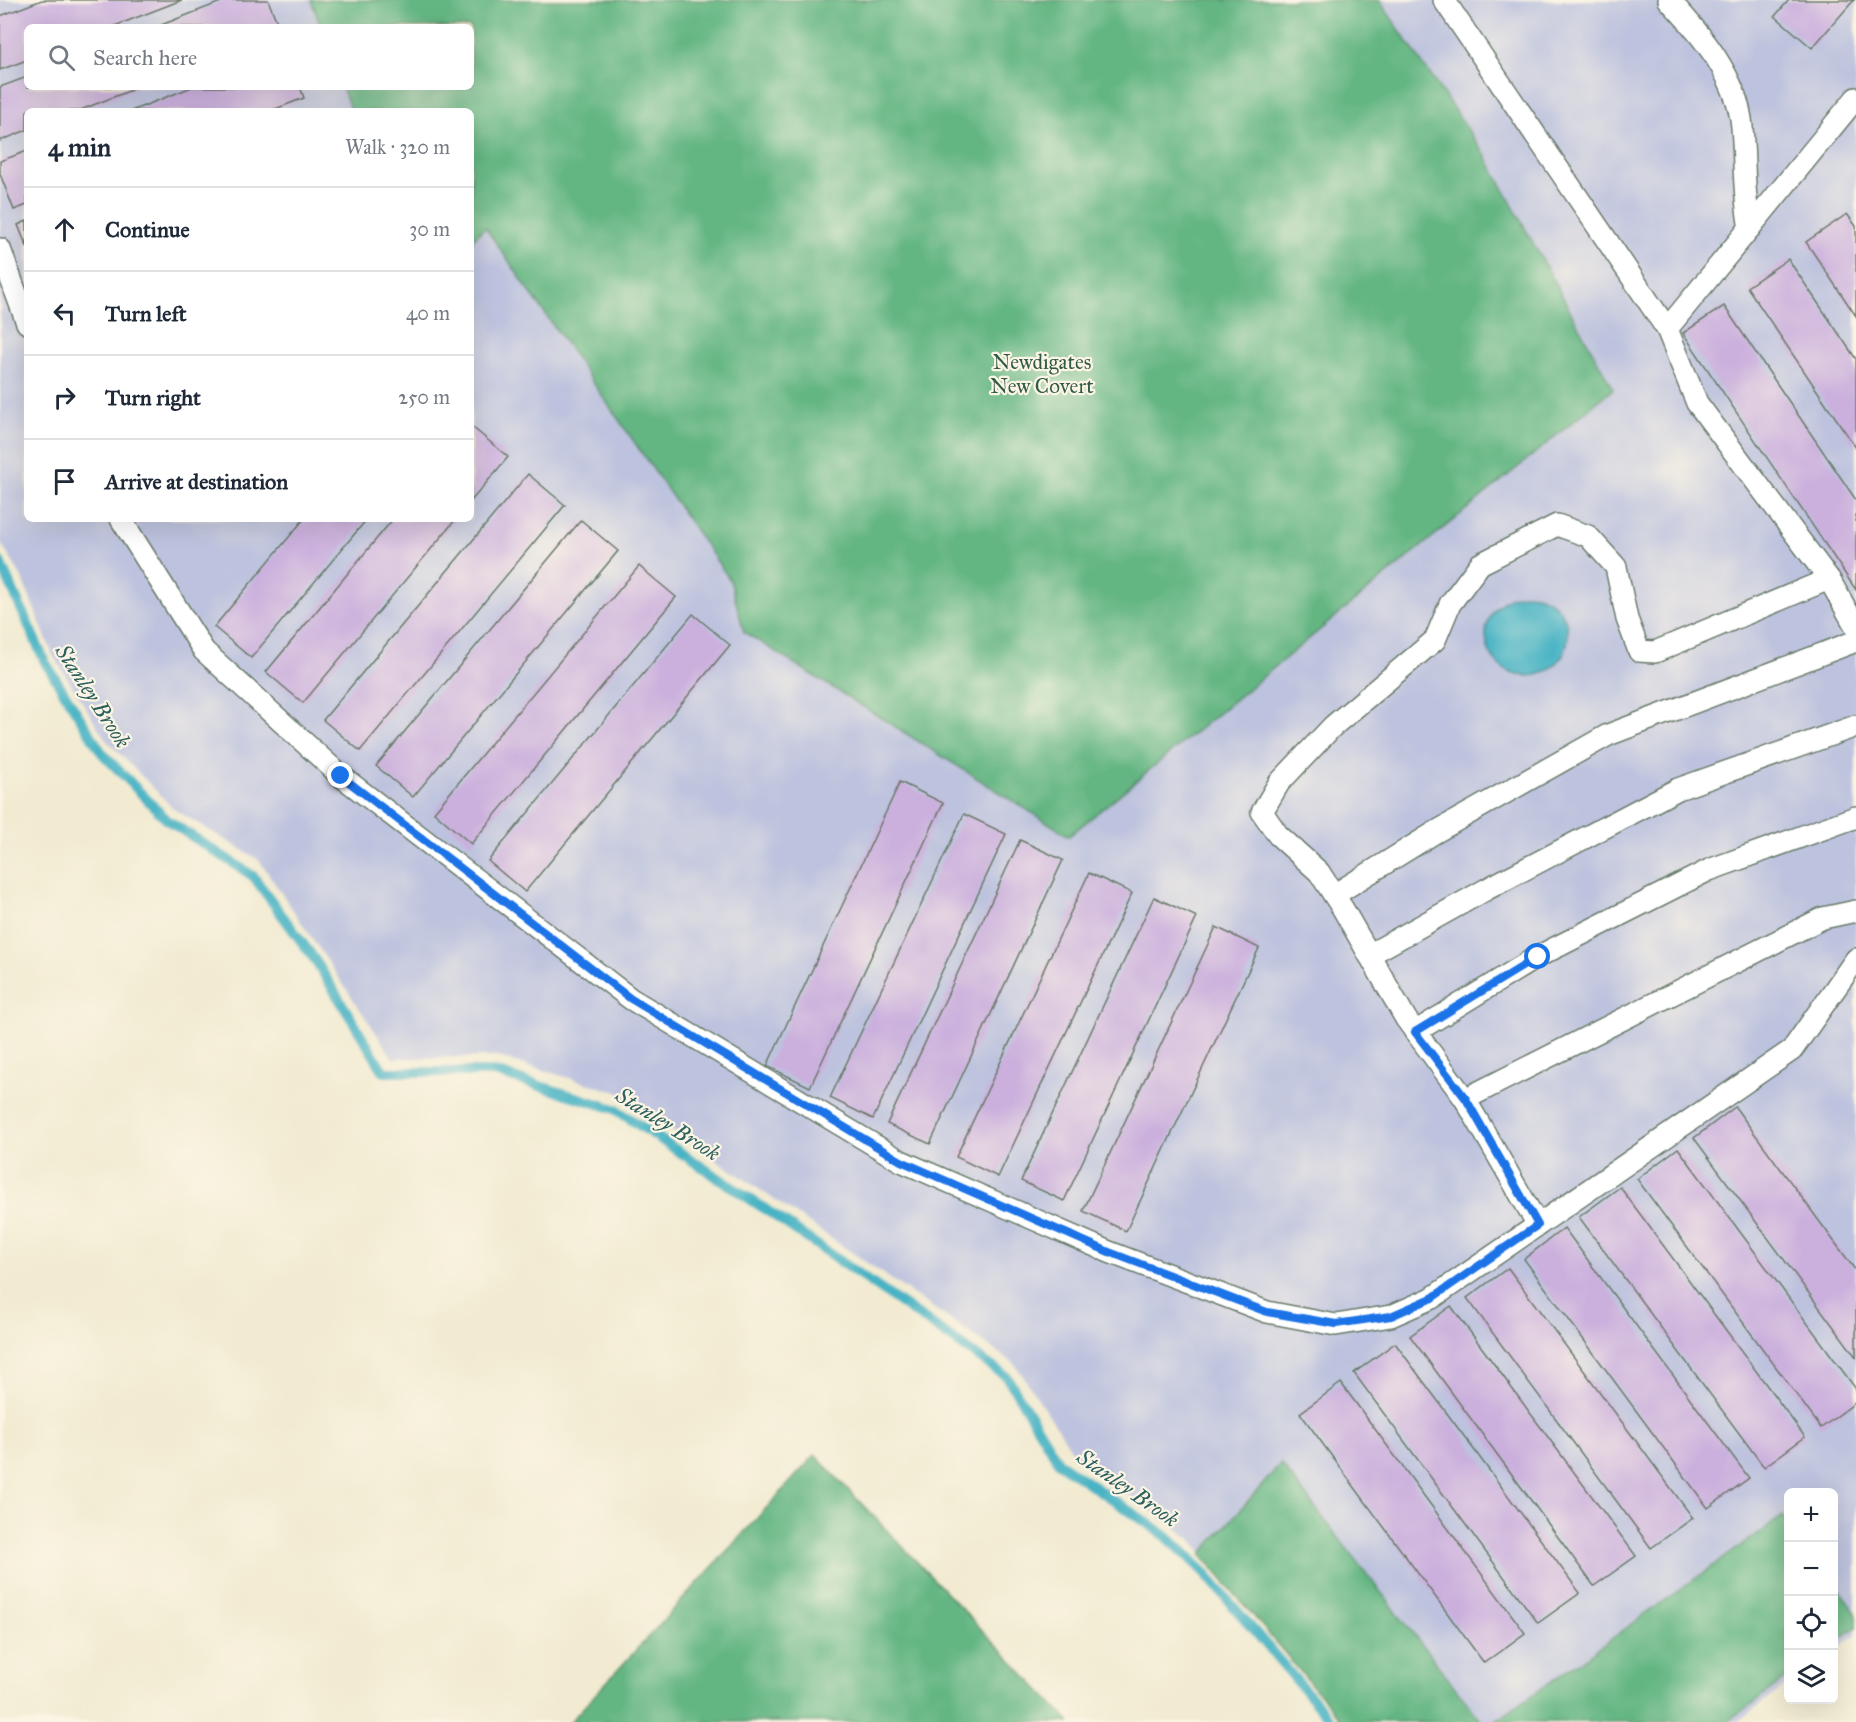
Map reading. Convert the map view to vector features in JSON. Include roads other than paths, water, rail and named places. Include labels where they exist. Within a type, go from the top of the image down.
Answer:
[{"type":"lane","points":[[1444,0],[1666,330],[1697,403],[1829,579],[1856,627]]},
{"type":"lane","points":[[1670,0],[1712,52],[1731,84],[1742,124],[1745,202],[1750,228]]},
{"type":"lane","points":[[1666,330],[1856,98]]},
{"type":"lane","points":[[0,249],[24,315]]},
{"type":"lane","points":[[123,522],[204,651],[341,776],[631,999],[901,1161],[1109,1252],[1256,1308],[1336,1324],[1391,1316],[1432,1298],[1792,1050],[1853,969]]},
{"type":"lane","points":[[1538,1225],[1466,1099],[1415,1032],[1319,872],[1278,835],[1262,812],[1279,783],[1333,726],[1435,640],[1450,604],[1480,564],[1557,525],[1588,536],[1617,567],[1627,619],[1639,651],[1655,652],[1829,579]]},
{"type":"lane","points":[[1334,895],[1434,833],[1608,735],[1856,641]]},
{"type":"lane","points":[[1369,955],[1487,889],[1678,789],[1856,726]]},
{"type":"lane","points":[[1415,1032],[1538,957],[1709,870],[1856,817]]},
{"type":"lane","points":[[1466,1099],[1823,918],[1856,911]]},
{"type":"water","points":[[1519,594],[1535,594],[1550,601],[1561,612],[1568,627],[1565,651],[1556,664],[1535,676],[1519,676],[1504,669],[1493,658],[1486,643],[1486,627],[1493,612],[1504,601]]},
{"type":"waterway","name":"Stanley Brook","points":[[0,562],[45,662],[102,753],[167,820],[253,876],[315,960],[384,1072],[494,1072],[615,1109],[765,1209],[1007,1377],[1059,1463],[1166,1536],[1204,1572],[1332,1722]]},
{"type":"park label","name":"Newdigates New Covert","points":[[1042,374]]}]
